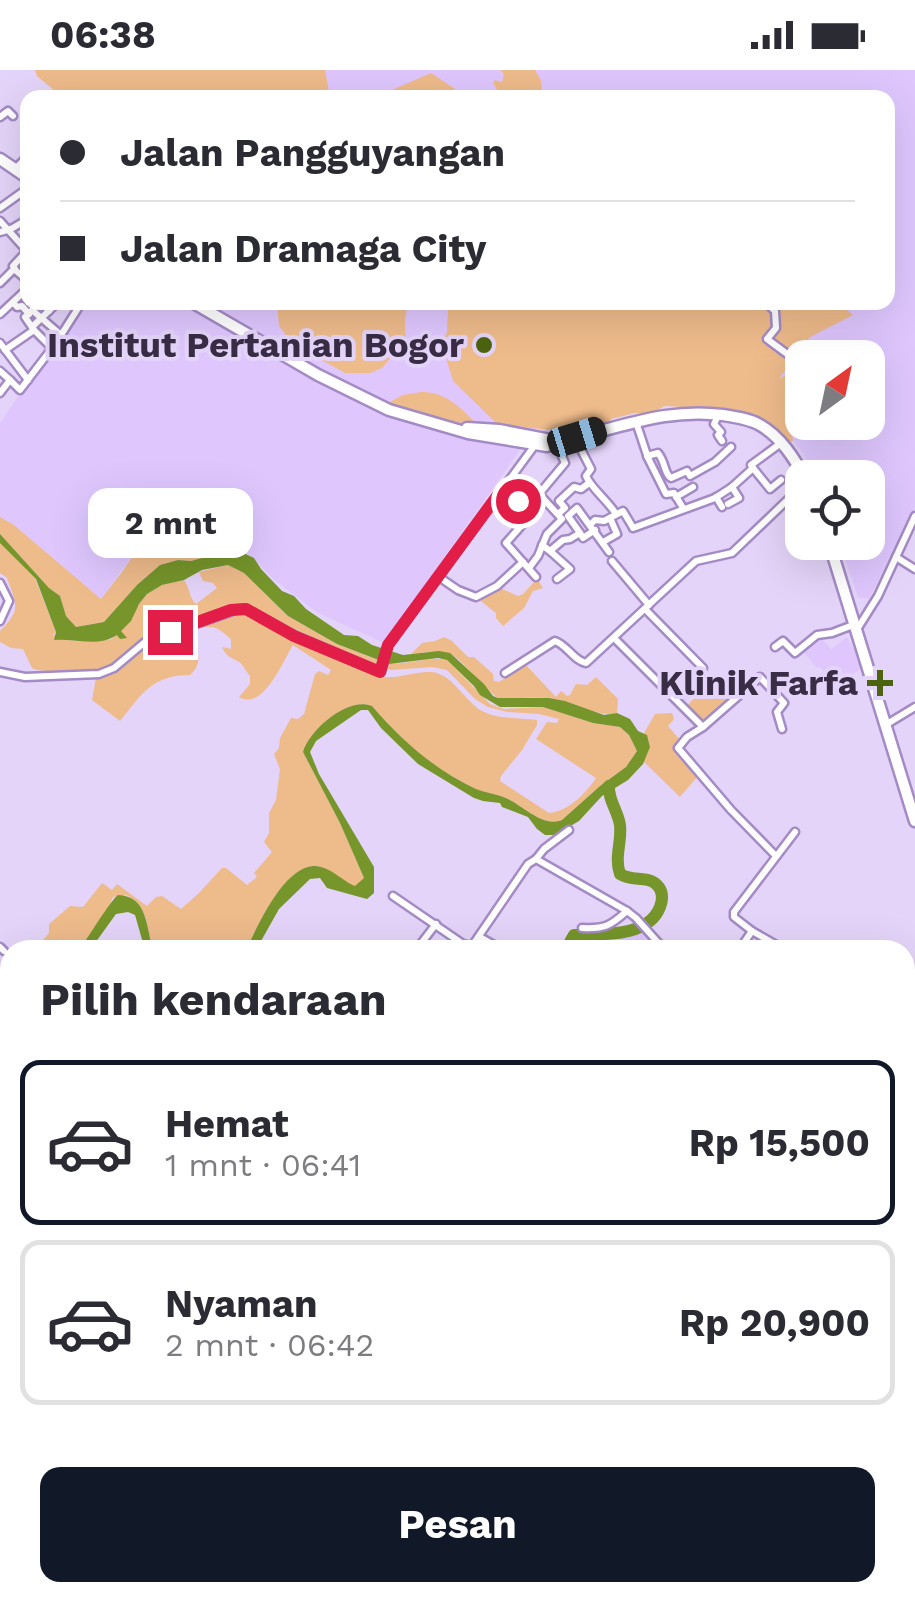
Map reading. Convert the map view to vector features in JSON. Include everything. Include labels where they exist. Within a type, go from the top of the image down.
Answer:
[{"type":"highway","points":[[206,310],[318,375],[409,417],[486,437],[548,446],[558,440]]},
{"type":"highway","points":[[456,429],[498,430],[558,440],[635,420],[719,414],[756,422],[796,460]]},
{"type":"highway","points":[[834,560],[915,821]]},
{"type":"street","points":[[0,117],[8,112],[14,116]]},
{"type":"street","points":[[0,208],[20,184]]},
{"type":"street","points":[[0,221],[4,231]]},
{"type":"street","points":[[20,258],[13,266],[20,274]]},
{"type":"street","points":[[0,283],[15,269]]},
{"type":"street","points":[[0,314],[20,292]]},
{"type":"street","points":[[13,302],[20,306]]},
{"type":"street","points":[[25,310],[28,314]]},
{"type":"street","points":[[52,348],[25,317],[32,310],[61,334]]},
{"type":"street","points":[[10,360],[0,370],[20,390],[77,310]]},
{"type":"street","points":[[773,310],[776,328],[767,338],[785,352]]},
{"type":"street","points":[[28,380],[2,347],[33,329],[49,312]]},
{"type":"street","points":[[0,393],[10,380]]},
{"type":"street","points":[[719,414],[714,424],[722,440]]},
{"type":"street","points":[[635,420],[666,494],[673,492],[682,508]]},
{"type":"street","points":[[575,437],[591,470],[586,476],[589,483],[608,500],[613,516],[617,534],[603,542]]},
{"type":"street","points":[[536,577],[506,544],[565,464],[558,440]]},
{"type":"street","points":[[780,442],[751,464],[770,489],[781,480]]},
{"type":"street","points":[[0,672],[25,677],[100,674],[114,668],[145,642],[238,609],[246,609],[294,636],[382,669],[388,645],[535,444]]},
{"type":"street","points":[[647,456],[658,454],[671,478],[687,471],[690,476],[715,462],[731,447]]},
{"type":"street","points":[[703,668],[647,607],[593,527],[577,508],[568,516],[583,538],[593,527],[595,520],[604,521],[623,510],[633,526],[716,497],[753,468]]},
{"type":"street","points":[[558,514],[565,508],[559,501],[574,487],[581,490],[589,483]]},
{"type":"street","points":[[716,497],[725,505],[739,498],[732,487]]},
{"type":"street","points":[[439,577],[476,597],[526,565],[562,518],[536,494],[524,510],[503,488]]},
{"type":"street","points":[[676,496],[694,488]]},
{"type":"street","points":[[505,673],[555,641],[584,663],[696,561],[732,553],[785,502]]},
{"type":"street","points":[[775,647],[783,641],[794,652],[817,635],[855,628],[870,610],[915,516]]},
{"type":"street","points":[[553,528],[563,540]]},
{"type":"street","points":[[550,551],[563,540],[580,534]]},
{"type":"street","points":[[542,546],[570,570],[557,579]]},
{"type":"street","points":[[896,557],[915,569]]},
{"type":"street","points":[[0,583],[10,601],[0,621]]},
{"type":"street","points":[[614,638],[703,727]]},
{"type":"street","points":[[776,856],[678,748],[760,677],[784,703],[777,712],[782,730]]},
{"type":"street","points":[[887,724],[915,707]]},
{"type":"street","points":[[477,940],[528,864],[568,830]]},
{"type":"street","points":[[768,940],[734,914],[795,832]]},
{"type":"street","points":[[536,859],[626,911],[655,940]]},
{"type":"street","points":[[393,896],[459,940]]},
{"type":"street","points":[[582,928],[603,928],[626,911]]},
{"type":"street","points":[[424,940],[436,924]]},
{"type":"street","points":[[745,940],[752,931]]},
{"type":"street","points":[[480,937],[485,940]]},
{"type":"shaded area","points":[[35,70],[325,70],[329,90],[54,90]]},
{"type":"shaded area","name":"Institut Pertanian Bogor","points":[[43,70],[915,70],[915,507],[869,599],[858,597],[846,560],[885,560],[885,460],[807,460],[793,440],[885,440],[885,340],[785,340],[785,430],[693,398],[544,416],[384,643],[318,613],[273,579],[241,546],[155,538],[142,542],[101,599],[0,517],[0,423],[77,310],[895,310],[895,90],[58,90]]},
{"type":"shaded area","points":[[500,70],[535,70],[542,90],[497,90],[493,83],[502,82],[504,74]]},
{"type":"shaded area","points":[[431,73],[455,89],[455,90],[392,90]]},
{"type":"shaded area","points":[[278,310],[407,310],[406,340],[382,368],[370,373],[345,373],[294,345],[279,326]]},
{"type":"shaded area","points":[[448,310],[847,310],[853,315],[808,340],[785,340],[785,371],[779,379],[785,376],[785,440],[793,441],[788,443],[758,422],[719,409],[665,406],[651,413],[611,419],[608,426],[598,428],[593,423],[547,430],[496,423],[453,381],[443,341]]},
{"type":"shaded area","points":[[421,392],[445,397],[476,424],[439,421],[386,404]]},
{"type":"shaded area","points":[[0,517],[101,599],[142,542],[155,538],[224,545],[217,554],[160,565],[104,622],[76,627],[66,616],[60,596],[0,534]]},
{"type":"shaded area","points":[[0,534],[60,596],[66,616],[76,627],[104,622],[160,565],[235,549],[254,558],[282,591],[344,635],[358,636],[403,655],[450,653],[498,698],[549,698],[604,715],[617,713],[647,735],[650,747],[643,764],[628,780],[602,796],[579,821],[555,835],[545,835],[528,817],[500,803],[474,798],[418,764],[368,710],[361,710],[316,741],[310,752],[374,867],[374,893],[367,899],[327,888],[320,878],[310,879],[279,909],[262,940],[251,940],[272,900],[302,869],[324,868],[355,886],[364,878],[303,752],[321,725],[341,710],[362,704],[372,706],[407,742],[446,773],[476,789],[506,798],[541,819],[555,822],[626,767],[637,751],[629,735],[620,727],[543,707],[500,707],[480,695],[447,660],[389,664],[337,644],[288,616],[244,573],[228,565],[202,570],[147,594],[121,631],[127,638],[117,635],[94,642],[54,640],[56,632],[36,579],[0,543]]},
{"type":"shaded area","points":[[0,543],[35,578],[56,632],[53,635],[60,638],[112,639],[147,594],[162,585],[184,580],[196,604],[217,588],[203,581],[199,572],[228,565],[244,573],[288,616],[337,644],[380,661],[380,666],[323,645],[240,605],[143,639],[103,670],[37,670],[32,668],[23,649],[0,642],[0,631],[15,606],[7,578],[0,573]]},
{"type":"shaded area","points":[[537,579],[543,588],[533,591],[524,608],[503,626],[496,613],[477,598],[498,587],[518,596]]},
{"type":"shaded area","points":[[234,613],[244,613],[285,637],[385,677],[440,674],[488,714],[537,720],[500,781],[549,813],[576,801],[596,778],[536,739],[547,722],[557,723],[559,719],[488,707],[447,670],[390,670],[386,663],[447,660],[490,704],[504,709],[543,707],[620,727],[637,751],[626,767],[562,820],[548,821],[446,773],[407,743],[372,706],[352,706],[321,725],[303,752],[364,878],[355,887],[324,868],[302,869],[272,900],[251,940],[151,940],[143,912],[126,895],[113,897],[86,940],[43,940],[49,933],[49,924],[70,906],[83,907],[102,883],[112,890],[117,884],[147,906],[162,896],[181,909],[222,868],[247,885],[257,877],[254,873],[272,852],[264,842],[280,769],[274,754],[291,718],[298,719],[304,714],[315,674],[319,671],[328,675],[331,670],[293,645],[264,691],[248,700],[239,697],[250,684],[250,676],[222,647],[231,649],[231,639],[217,628],[204,627],[190,629],[197,650],[195,670],[190,675],[157,682],[120,721],[92,700],[96,678],[143,647],[171,635]]},
{"type":"shaded area","points":[[819,636],[831,649],[847,637],[863,667],[837,686],[802,650]]},
{"type":"shaded area","points":[[444,637],[468,657],[474,657],[493,674],[494,681],[499,682],[525,664],[556,697],[561,691],[570,695],[576,684],[587,685],[596,677],[618,699],[617,713],[602,713],[555,699],[499,698],[451,655],[411,654],[422,643]]},
{"type":"shaded area","points":[[715,677],[734,695],[704,724],[687,706]]},
{"type":"shaded area","points":[[672,713],[674,719],[668,726],[680,740],[677,747],[697,774],[680,797],[643,761],[649,746],[644,733],[655,714]]},
{"type":"shaded area","points":[[118,895],[135,901],[151,940],[142,940],[135,915],[128,912],[116,914],[97,940],[86,940]]},
{"type":"shaded area","points":[[643,932],[652,940],[574,940],[578,938]]},
{"type":"waterway","points":[[571,940],[574,935],[635,929],[654,917],[661,904],[661,892],[653,882],[620,874],[620,825],[609,786]]},
{"type":"place","name":"Institut Pertanian Bogor","points":[[484,345]]},
{"type":"place","name":"Klinik Farfa","points":[[880,683]]},
{"type":"route","points":[[170,632],[231,610],[246,609],[294,636],[380,672],[388,645],[503,488],[518,501]]}]
